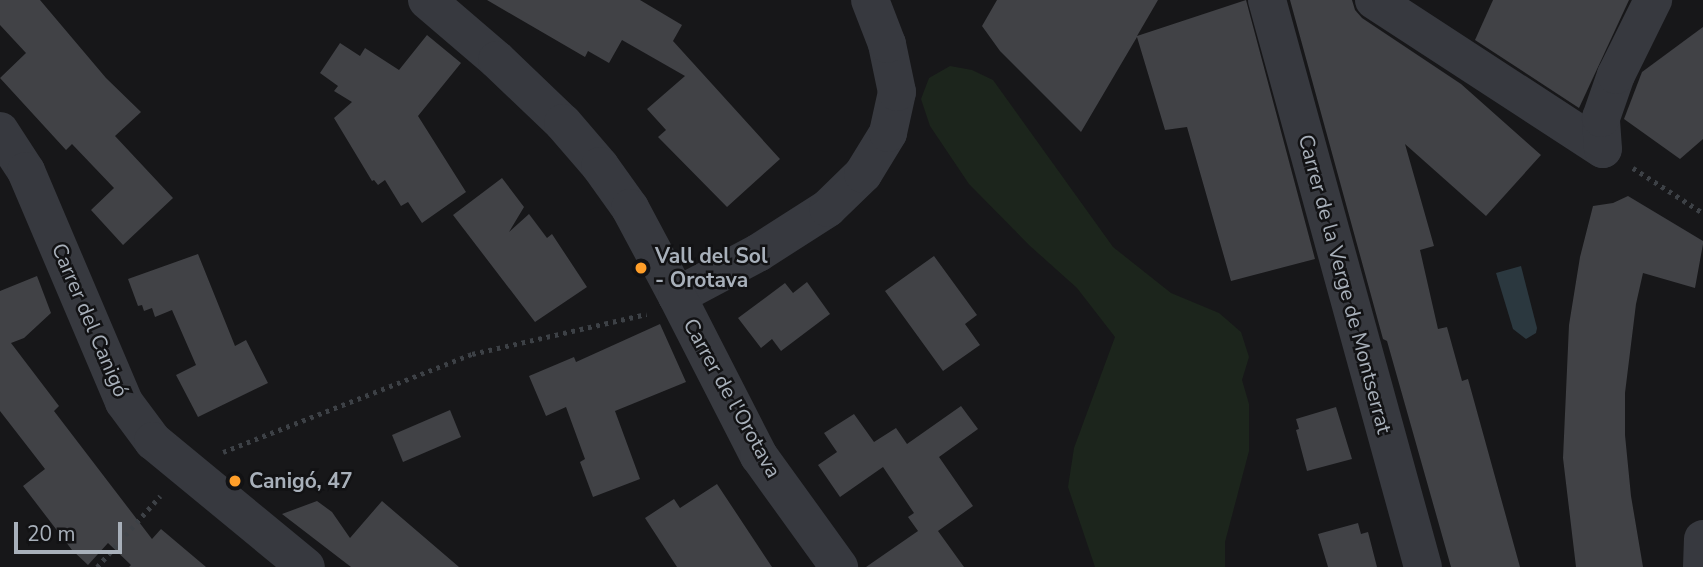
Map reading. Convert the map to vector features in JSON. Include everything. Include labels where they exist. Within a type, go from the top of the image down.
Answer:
[{"type":"street","name":"Carrer de l'Orotava","points":[[427,0],[497,60],[563,123],[600,166],[629,208],[759,456],[839,567]]},
{"type":"street","points":[[677,296],[758,253],[828,208],[863,174],[888,133],[897,92],[887,44],[870,0]]},
{"type":"street","name":"Carrer de la Verge de Montserrat","points":[[1267,0],[1423,567]]},
{"type":"street","points":[[1374,0],[1603,149]]},
{"type":"street","points":[[1603,149],[1601,118],[1616,75],[1653,0]]},
{"type":"street","name":"Carrer del Canigó","points":[[0,131],[26,171],[124,402],[153,441],[306,567]]},
{"type":"street","points":[[1702,567],[1703,539]]},
{"type":"path","points":[[1603,149],[1703,213]]},
{"type":"path","points":[[97,567],[185,467],[472,354],[651,313],[677,296]]},
{"type":"shaded area","points":[[950,66],[972,70],[993,80],[1113,247],[1171,293],[1219,313],[1241,332],[1249,357],[1242,380],[1249,404],[1249,451],[1225,542],[1225,567],[1095,567],[1068,487],[1074,448],[1115,337],[1077,288],[1029,245],[969,184],[930,126],[921,99],[929,78]]},
{"type":"shaded area","points":[[1521,266],[1537,328],[1536,333],[1526,339],[1513,329],[1496,273]]},
{"type":"building","points":[[0,0],[40,0],[106,78],[141,112],[115,136],[173,198],[123,245],[91,210],[114,188],[72,144],[66,150],[0,78],[26,53],[0,25]]},
{"type":"building","points":[[487,0],[640,0],[682,25],[673,41],[780,159],[727,207],[658,137],[666,130],[647,109],[685,76],[622,40],[609,63],[588,51],[585,57]]},
{"type":"building","points":[[997,0],[1158,0],[1137,36],[1246,0],[1315,259],[1231,281],[1187,127],[1165,130],[1137,37],[1081,132],[1000,51],[982,26]]},
{"type":"building","points":[[1290,0],[1352,0],[1355,10],[1362,18],[1461,84],[1541,155],[1486,216],[1405,144],[1434,246],[1420,250],[1438,329],[1447,327],[1462,381],[1468,379],[1520,567],[1451,567],[1387,341],[1383,339]]},
{"type":"building","points":[[1493,0],[1629,0],[1579,108],[1475,40]]},
{"type":"building","points":[[1703,27],[1703,139],[1680,159],[1624,119],[1642,72]]},
{"type":"building","points":[[427,35],[461,63],[418,116],[466,192],[422,223],[408,202],[401,206],[385,180],[378,185],[372,181],[334,118],[352,102],[334,91],[338,86],[320,73],[340,43],[360,56],[365,48],[399,70]]},
{"type":"building","points":[[502,178],[524,207],[509,232],[529,214],[547,238],[552,234],[587,287],[535,322],[453,215]]},
{"type":"building","points":[[1628,196],[1703,241],[1703,244],[1695,288],[1643,273],[1636,304],[1625,393],[1625,435],[1631,496],[1643,567],[1576,567],[1563,458],[1569,325],[1580,257],[1593,206],[1613,203]]},
{"type":"building","points":[[198,254],[235,346],[246,340],[268,383],[198,417],[176,375],[196,365],[172,310],[155,317],[152,308],[144,311],[142,305],[138,306],[128,279]]},
{"type":"building","points":[[934,256],[977,315],[965,324],[980,345],[943,371],[885,291]]},
{"type":"building","points":[[37,276],[51,313],[24,338],[11,343],[59,406],[54,411],[152,539],[161,529],[206,567],[129,567],[131,565],[108,543],[88,565],[72,550],[23,486],[45,469],[0,411],[0,291]]},
{"type":"building","points":[[807,282],[830,314],[781,351],[772,339],[761,348],[738,318],[785,283],[793,293]]},
{"type":"building","points":[[660,324],[686,382],[615,411],[640,479],[593,497],[580,462],[585,459],[566,407],[546,416],[529,376],[574,357],[576,362]]},
{"type":"building","points":[[961,406],[978,429],[939,457],[973,506],[938,531],[964,567],[866,567],[918,531],[908,517],[914,513],[883,467],[840,497],[818,465],[837,452],[824,433],[854,414],[874,442],[896,428],[907,444]]},
{"type":"building","points":[[1336,407],[1352,459],[1307,471],[1296,430],[1299,429],[1296,419]]},
{"type":"building","points":[[450,410],[461,437],[403,462],[392,435]]},
{"type":"building","points":[[717,484],[772,567],[677,567],[645,518],[674,499],[680,508]]},
{"type":"building","points":[[317,501],[332,512],[350,538],[382,501],[459,567],[351,567],[282,514]]},
{"type":"building","points":[[1358,523],[1361,534],[1368,532],[1377,567],[1328,567],[1318,534]]},
{"type":"place","name":"Vall del Sol - Orotava","points":[[641,268]]},
{"type":"place","name":"Canigó, 47","points":[[235,481]]}]
